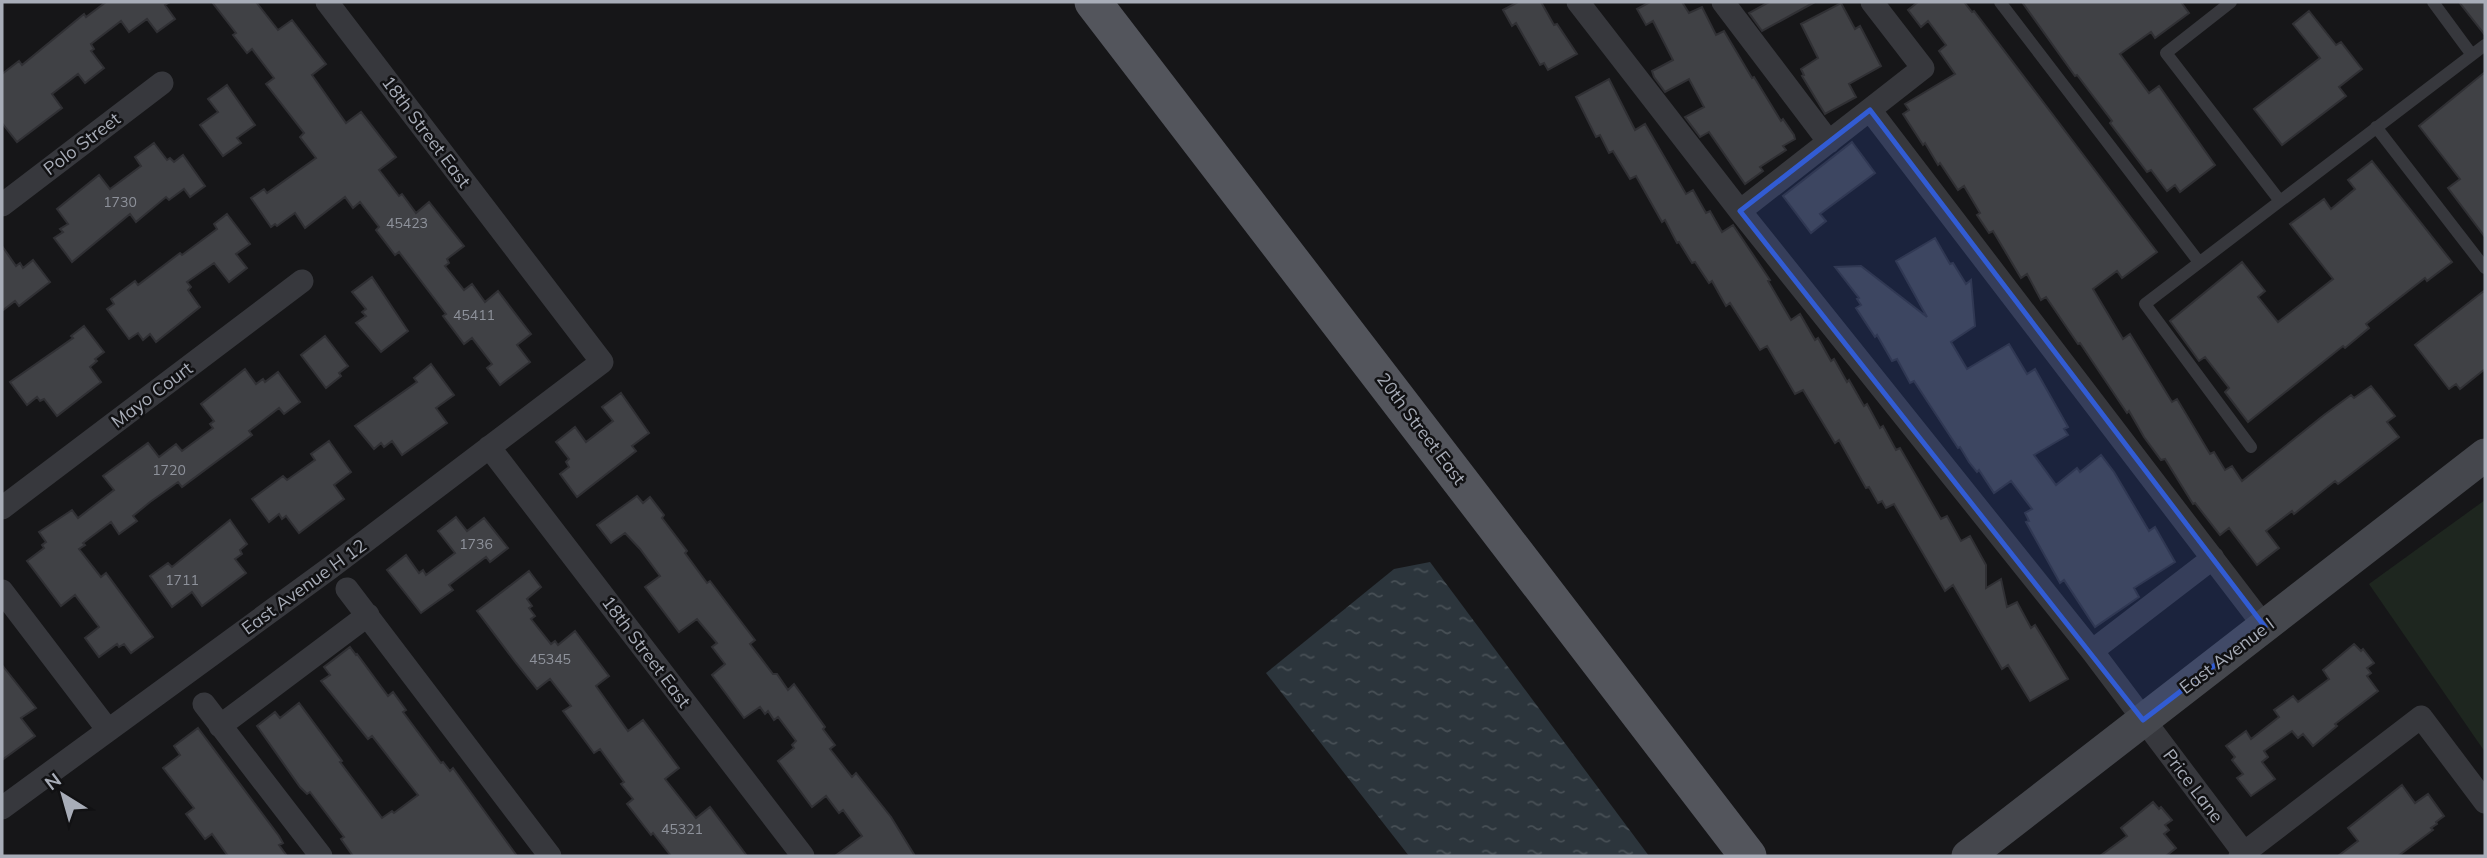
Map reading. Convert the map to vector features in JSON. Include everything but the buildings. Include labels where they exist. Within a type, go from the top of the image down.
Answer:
[{"type":"main road","name":"20th Street East","points":[[1093,2],[1748,856]]},
{"type":"main road","name":"East Avenue I","points":[[1968,856],[2485,455]]},
{"type":"street","name":"18th Street East","points":[[327,2],[602,362]]},
{"type":"street","name":"Price Lane","points":[[1578,2],[1740,211],[2092,651],[2242,854]]},
{"type":"street","points":[[1723,2],[1829,142]]},
{"type":"street","points":[[1740,211],[1923,68],[1872,2]]},
{"type":"street","name":"Polo Street","points":[[2,205],[162,83]]},
{"type":"street","points":[[1870,110],[2265,627]]},
{"type":"street","name":"Mayo Court","points":[[2,508],[302,281]]},
{"type":"street","name":"East Avenue H 12","points":[[2,808],[330,568],[602,362]]},
{"type":"street","name":"18th Street East","points":[[489,447],[803,856]]},
{"type":"street","points":[[2092,651],[2213,558]]},
{"type":"street","points":[[347,589],[550,856]]},
{"type":"street","points":[[2,591],[108,730]]},
{"type":"street","points":[[220,726],[368,615]]},
{"type":"street","points":[[204,704],[321,856]]},
{"type":"street","points":[[2242,854],[2421,717],[2485,802]]},
{"type":"lane","points":[[2000,2],[2199,262]]},
{"type":"lane","points":[[2231,2],[2216,6],[2166,53],[2280,201]]},
{"type":"lane","points":[[2432,2],[2472,55]]},
{"type":"lane","points":[[2251,447],[2145,304],[2485,45]]},
{"type":"lane","points":[[2376,127],[2484,268]]},
{"type":"highlighted area","points":[[1870,110],[2265,627],[2143,720],[1740,211]]},
{"type":"shaded area","points":[[2485,500],[2485,752],[2369,584]]},
{"type":"water","points":[[1430,562],[1649,856],[1409,856],[1266,673],[1394,569]]}]
